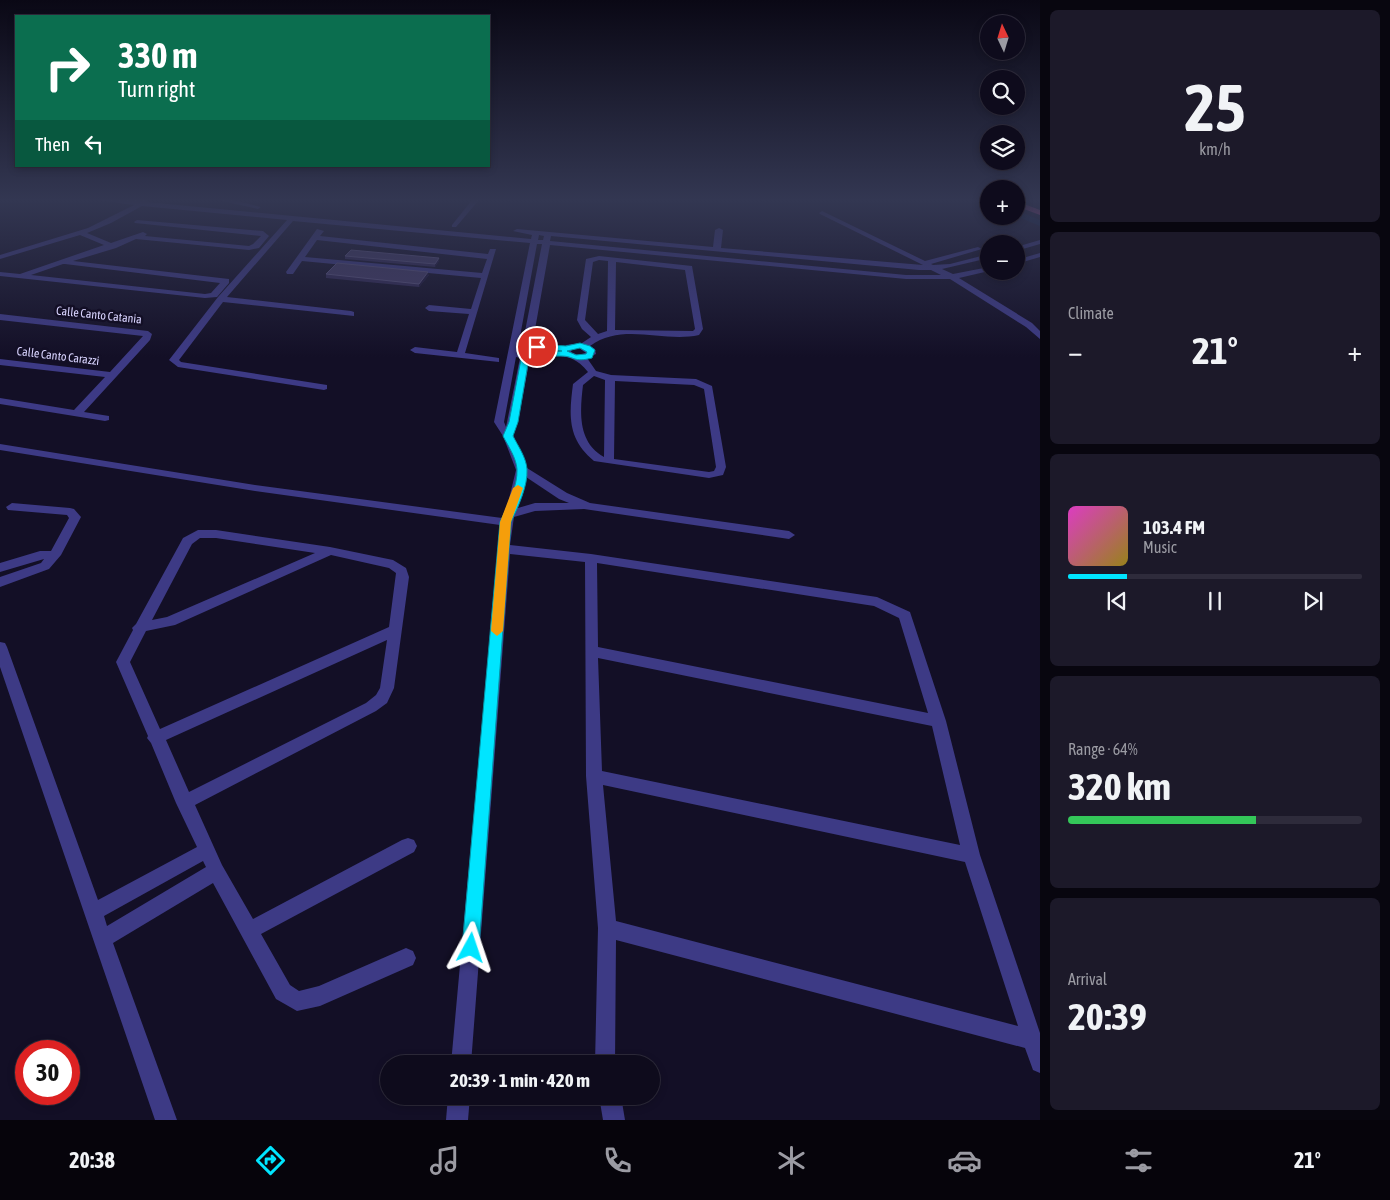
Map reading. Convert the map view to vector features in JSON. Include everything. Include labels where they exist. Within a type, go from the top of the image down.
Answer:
[{"type":"street","points":[[0,257],[18,252]]},
{"type":"street","points":[[20,276],[96,252]]},
{"type":"street","points":[[262,252],[221,299],[176,357],[175,363],[324,387]]},
{"type":"street","points":[[290,272],[305,252]]},
{"type":"street","points":[[442,252],[491,257]]},
{"type":"street","points":[[460,356],[492,252]]},
{"type":"street","points":[[462,1055],[504,549],[508,518],[522,470],[520,460],[499,422],[532,252]]},
{"type":"street","points":[[508,436],[513,422],[544,252]]},
{"type":"street","points":[[678,252],[906,277],[952,277],[980,271]]},
{"type":"street","points":[[763,252],[935,268],[980,258]]},
{"type":"street","points":[[904,252],[952,277],[1039,333]]},
{"type":"street","points":[[926,263],[966,252]]},
{"type":"street","points":[[1025,259],[1040,255]]},
{"type":"street","points":[[584,346],[596,336],[611,332],[696,333],[699,329],[689,268],[594,258],[588,261],[581,320],[585,328],[596,336]]},
{"type":"street","points":[[300,259],[485,276]]},
{"type":"street","points":[[611,332],[612,260]]},
{"type":"street","points":[[0,274],[205,296],[214,295],[226,281],[65,262]]},
{"type":"street","points":[[221,299],[351,314]]},
{"type":"street","points":[[430,308],[474,312]]},
{"type":"street","name":"Calle Canto Catania","points":[[0,316],[148,334],[147,338],[77,413]]},
{"type":"street","points":[[511,355],[525,356],[566,351],[572,346],[584,346],[590,349],[591,354],[582,358],[574,358],[566,351],[514,345]]},
{"type":"street","points":[[415,350],[496,360]]},
{"type":"street","points":[[582,358],[593,372],[610,378],[705,384],[709,388],[721,467],[719,473],[709,475],[609,461],[594,456],[575,427],[578,384],[593,372]]},
{"type":"street","name":"Calle Canto Carazzi","points":[[0,362],[113,375]]},
{"type":"street","points":[[609,461],[610,378]]},
{"type":"street","points":[[0,402],[105,418]]},
{"type":"street","points":[[0,447],[255,488],[508,518],[535,507],[588,506],[789,535]]},
{"type":"street","points":[[522,470],[563,496],[588,506]]},
{"type":"street","points":[[0,582],[45,566],[55,555],[75,517],[70,512],[12,507]]},
{"type":"street","points":[[184,803],[371,707],[382,699],[387,688],[403,577],[402,571],[392,564],[330,551],[216,534],[198,534],[187,541],[122,662],[184,803],[216,871],[283,992],[297,1001],[320,996],[406,958]]},
{"type":"street","points":[[504,549],[591,558],[877,602],[905,615],[938,721],[971,856],[1040,1063]]},
{"type":"street","points":[[139,628],[170,620],[330,551]]},
{"type":"street","points":[[0,568],[40,556],[55,555]]},
{"type":"street","points":[[591,558],[594,776],[608,928],[604,1055]]},
{"type":"street","points":[[155,738],[396,630]]},
{"type":"street","points":[[0,647],[166,1120]]},
{"type":"street","points":[[591,651],[938,721]]},
{"type":"street","points":[[594,776],[971,856]]},
{"type":"street","points":[[249,931],[408,846]]},
{"type":"street","points":[[93,912],[207,850]]},
{"type":"street","points":[[103,939],[216,871]]},
{"type":"street","points":[[608,928],[1033,1040]]},
{"type":"street","points":[[457,1120],[458,1105]]},
{"type":"street","points":[[612,1105],[614,1120]]},
{"type":"building","points":[[349,252],[376,252],[439,258],[435,264],[345,256]]},
{"type":"building","points":[[337,263],[428,272],[419,284],[326,274]]},
{"type":"slow traffic","points":[[497,631],[506,522],[518,488]]},
{"type":"route","points":[[471,948],[506,522],[514,503],[522,470],[520,460],[508,436],[513,422],[525,356],[566,353],[570,357],[582,358],[589,356],[592,351],[588,347],[580,345],[566,349],[537,347]]}]
